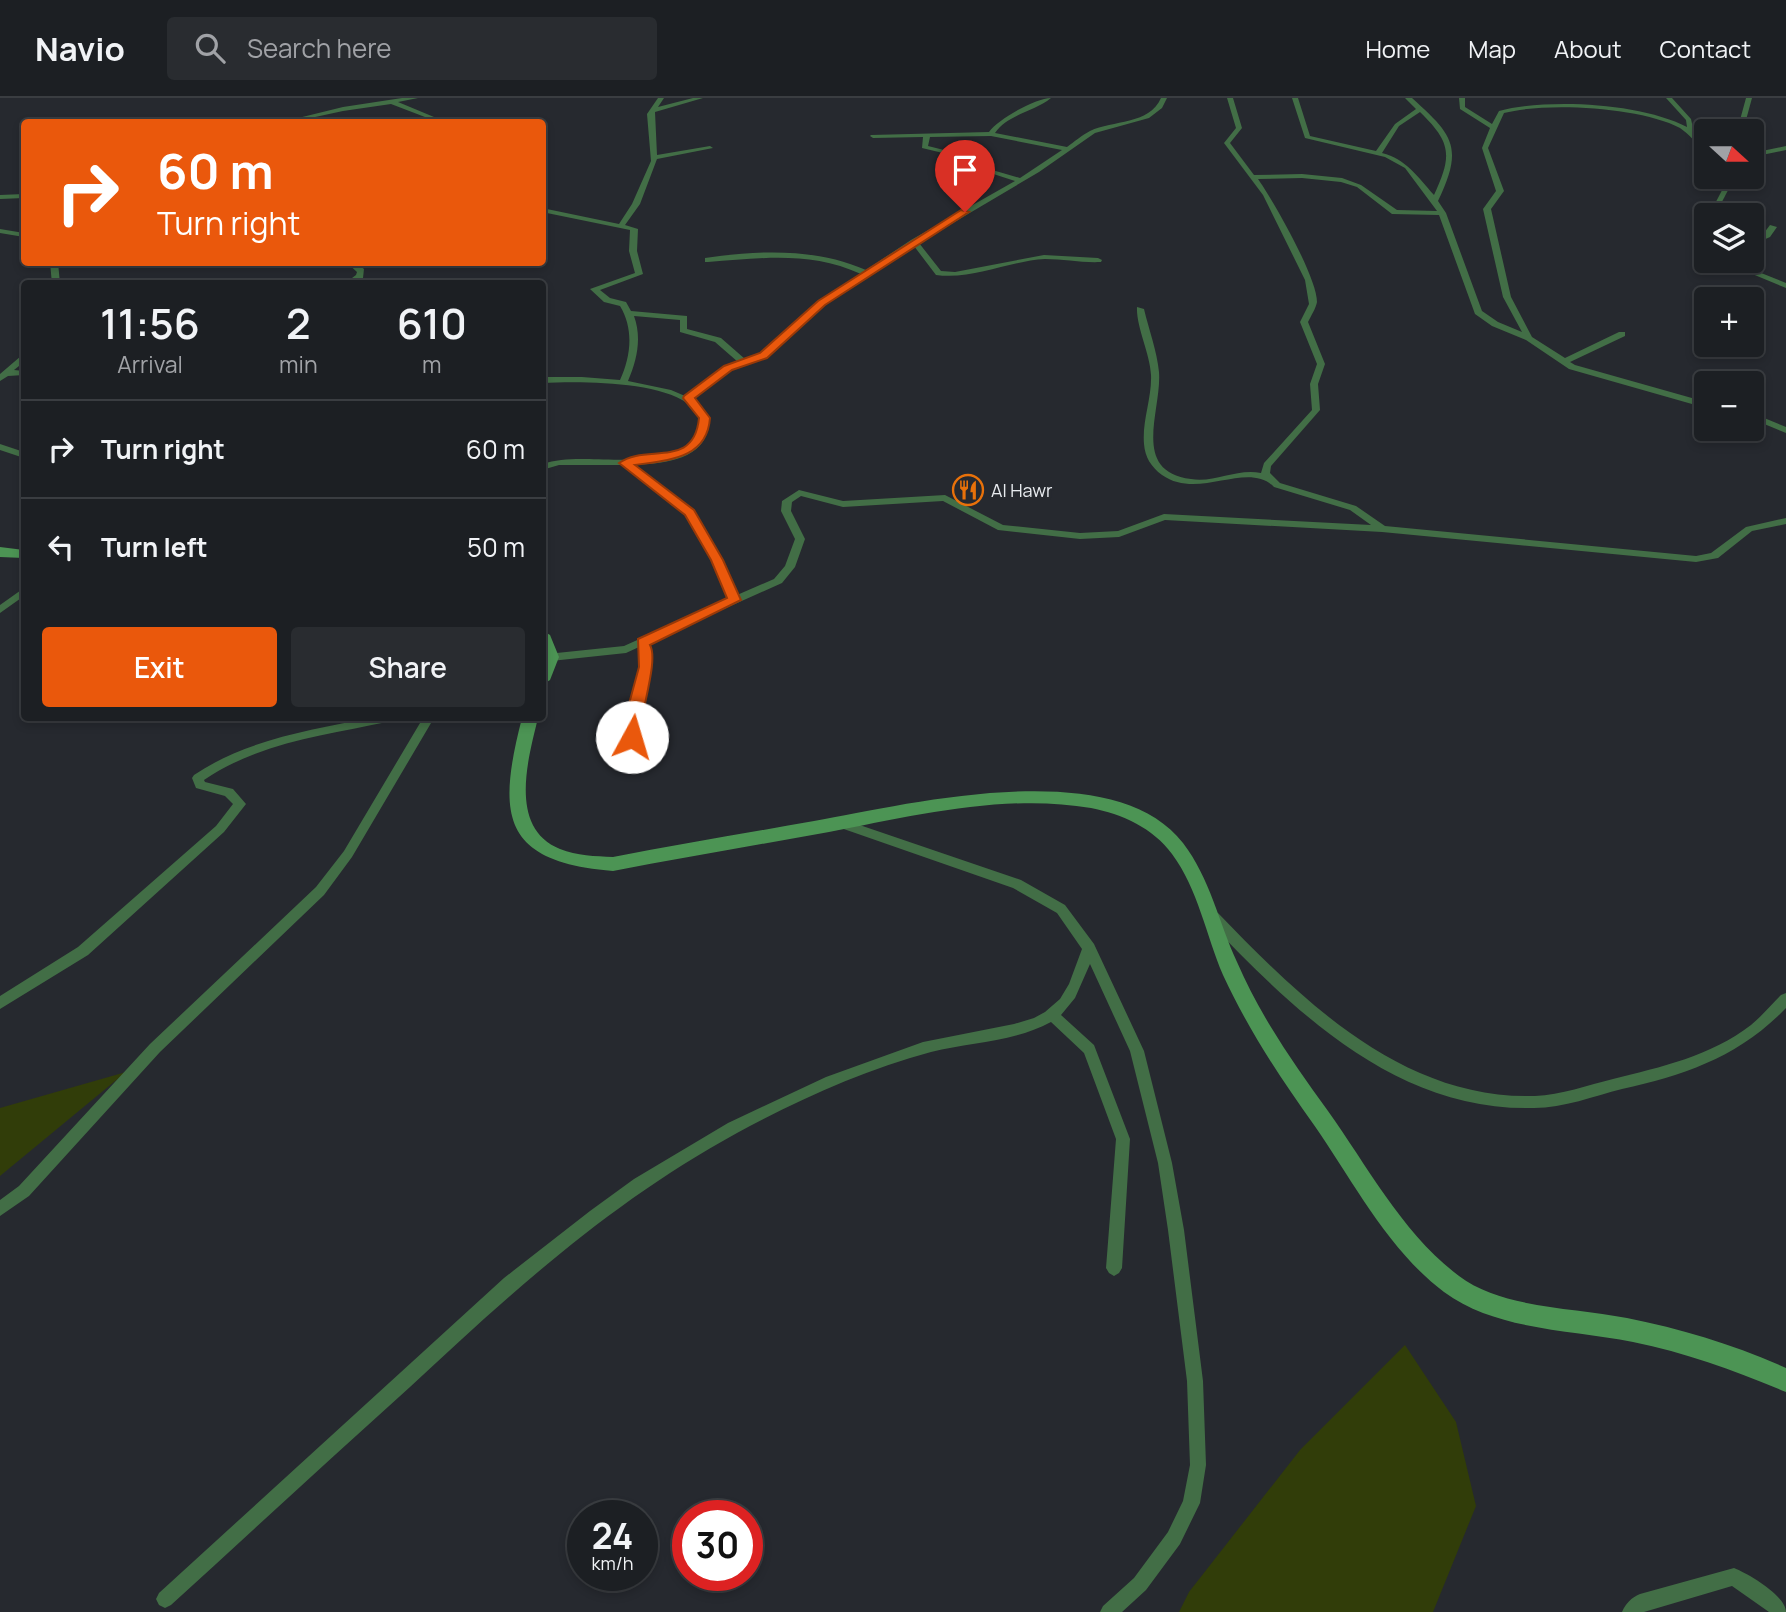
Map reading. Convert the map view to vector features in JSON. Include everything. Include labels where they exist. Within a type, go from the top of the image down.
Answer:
[{"type":"main road","points":[[0,552],[21,554]]},
{"type":"main road","points":[[546,645],[551,657],[546,670]]},
{"type":"main road","points":[[529,721],[515,792],[518,812],[523,826],[535,841],[550,853],[569,862],[613,864],[842,824],[1027,798],[1060,798],[1117,808],[1144,819],[1163,832],[1188,863],[1213,917],[1230,971],[1269,1046],[1391,1221],[1437,1270],[1470,1296],[1516,1312],[1585,1321],[1701,1345],[1746,1360],[1786,1380]]},
{"type":"street","points":[[297,119],[343,108],[415,98]]},
{"type":"street","points":[[622,224],[636,204],[654,158],[650,142],[651,111],[662,98]]},
{"type":"street","points":[[651,111],[700,98]]},
{"type":"street","points":[[991,134],[996,126],[1011,116],[1048,98]]},
{"type":"street","points":[[688,398],[742,361],[763,355],[808,313],[866,273],[1037,171],[1065,149],[1105,127],[1147,117],[1160,107],[1164,98]]},
{"type":"street","points":[[1230,98],[1238,128],[1227,143],[1278,216],[1309,280],[1313,299],[1304,326],[1321,364],[1314,384],[1316,410],[1267,465],[1268,478]]},
{"type":"street","points":[[1295,98],[1307,137],[1378,153],[1400,161],[1435,200],[1478,312],[1494,324],[1529,338],[1564,362],[1587,373],[1694,402]]},
{"type":"street","points":[[1408,98],[1442,128],[1452,149],[1451,161],[1435,200]]},
{"type":"street","points":[[1462,98],[1462,108],[1493,127]]},
{"type":"street","points":[[1669,98],[1689,120],[1691,133]]},
{"type":"street","points":[[1743,119],[1749,98]]},
{"type":"street","points":[[391,102],[435,119]]},
{"type":"street","points":[[1529,338],[1509,305],[1488,220],[1487,209],[1500,191],[1499,182],[1485,151],[1493,127],[1506,108],[1552,102],[1639,113],[1668,121],[1694,136]]},
{"type":"street","points":[[1378,153],[1397,125],[1420,109]]},
{"type":"street","points":[[873,136],[991,134],[1065,149]]},
{"type":"street","points":[[927,135],[924,143],[926,149],[970,158],[980,168],[1019,180]]},
{"type":"street","points":[[654,158],[710,148]]},
{"type":"street","points":[[1764,153],[1786,148]]},
{"type":"street","points":[[1252,177],[1302,176],[1342,180],[1360,186],[1395,212],[1442,213]]},
{"type":"street","points":[[0,197],[21,196]]},
{"type":"street","points":[[546,211],[622,224],[636,234],[633,251],[639,274],[594,289],[607,300],[625,306],[633,329],[633,354],[623,382]]},
{"type":"street","points":[[1764,237],[1773,227]]},
{"type":"street","points":[[0,231],[21,234]]},
{"type":"street","points":[[914,243],[939,273],[955,274],[1044,257],[1098,260]]},
{"type":"street","points":[[708,260],[814,255],[846,263],[866,273]]},
{"type":"street","points":[[354,266],[361,271],[360,276],[354,280]]},
{"type":"street","points":[[1754,273],[1786,286]]},
{"type":"street","points":[[1139,309],[1156,380],[1146,441],[1152,459],[1172,479],[1196,483],[1250,472],[1268,478],[1284,488],[1346,504],[1382,529]]},
{"type":"street","points":[[628,313],[684,318],[682,330],[718,340],[742,361]]},
{"type":"street","points":[[1564,362],[1622,334]]},
{"type":"street","points":[[3,375],[21,360]]},
{"type":"street","points":[[3,375],[21,373]]},
{"type":"street","points":[[546,380],[575,378],[623,382],[688,398],[699,407],[705,418],[703,432],[696,443],[680,454],[625,463],[556,462],[546,466]]},
{"type":"street","points":[[1764,421],[1786,430]]},
{"type":"street","points":[[0,447],[21,454]]},
{"type":"street","points":[[625,463],[690,513],[717,560],[734,600]]},
{"type":"street","points":[[551,657],[589,655],[643,643],[778,581],[790,567],[800,539],[786,511],[787,501],[799,493],[843,504],[945,498],[1001,528],[1080,536],[1119,534],[1164,517],[1382,529],[1696,559],[1714,556],[1749,529],[1786,521]]},
{"type":"street","points":[[0,610],[21,594]]},
{"type":"street","points":[[632,737],[633,715],[646,667],[647,652],[643,643]]},
{"type":"street","points":[[0,1003],[83,951],[220,829],[240,804],[229,792],[200,785],[198,778],[212,766],[236,755],[375,721]]},
{"type":"street","points":[[0,1209],[24,1191],[155,1048],[320,891],[348,854],[426,721]]},
{"type":"street","points":[[842,824],[1042,895],[1068,917],[1089,948],[1137,1051],[1165,1163],[1195,1381],[1198,1465],[1191,1503],[1174,1538],[1140,1584],[1110,1612]]},
{"type":"street","points":[[1213,917],[1271,979],[1312,1015],[1362,1048],[1411,1076],[1453,1093],[1496,1101],[1536,1102],[1640,1079],[1706,1057],[1753,1031],[1786,999]]},
{"type":"street","points":[[165,1599],[519,1276],[554,1246],[634,1188],[722,1134],[817,1087],[919,1050],[1031,1025],[1052,1015],[1066,1002],[1089,948]]},
{"type":"street","points":[[1052,1015],[1089,1049],[1122,1139],[1114,1268]]},
{"type":"street","points":[[1631,1612],[1640,1603],[1734,1577],[1773,1603],[1780,1612]]},
{"type":"green space","points":[[126,1072],[0,1176],[0,1108]]},
{"type":"green space","points":[[1405,1345],[1456,1422],[1476,1506],[1433,1612],[1179,1612],[1189,1592],[1300,1450]]},
{"type":"place","name":"Al Hawr","points":[[968,490]]},
{"type":"route","points":[[632,737],[635,703],[646,667],[647,652],[643,643],[734,600],[717,560],[690,513],[625,463],[680,454],[696,443],[703,432],[705,418],[699,407],[688,398],[728,368],[763,355],[822,303],[965,212]]}]
